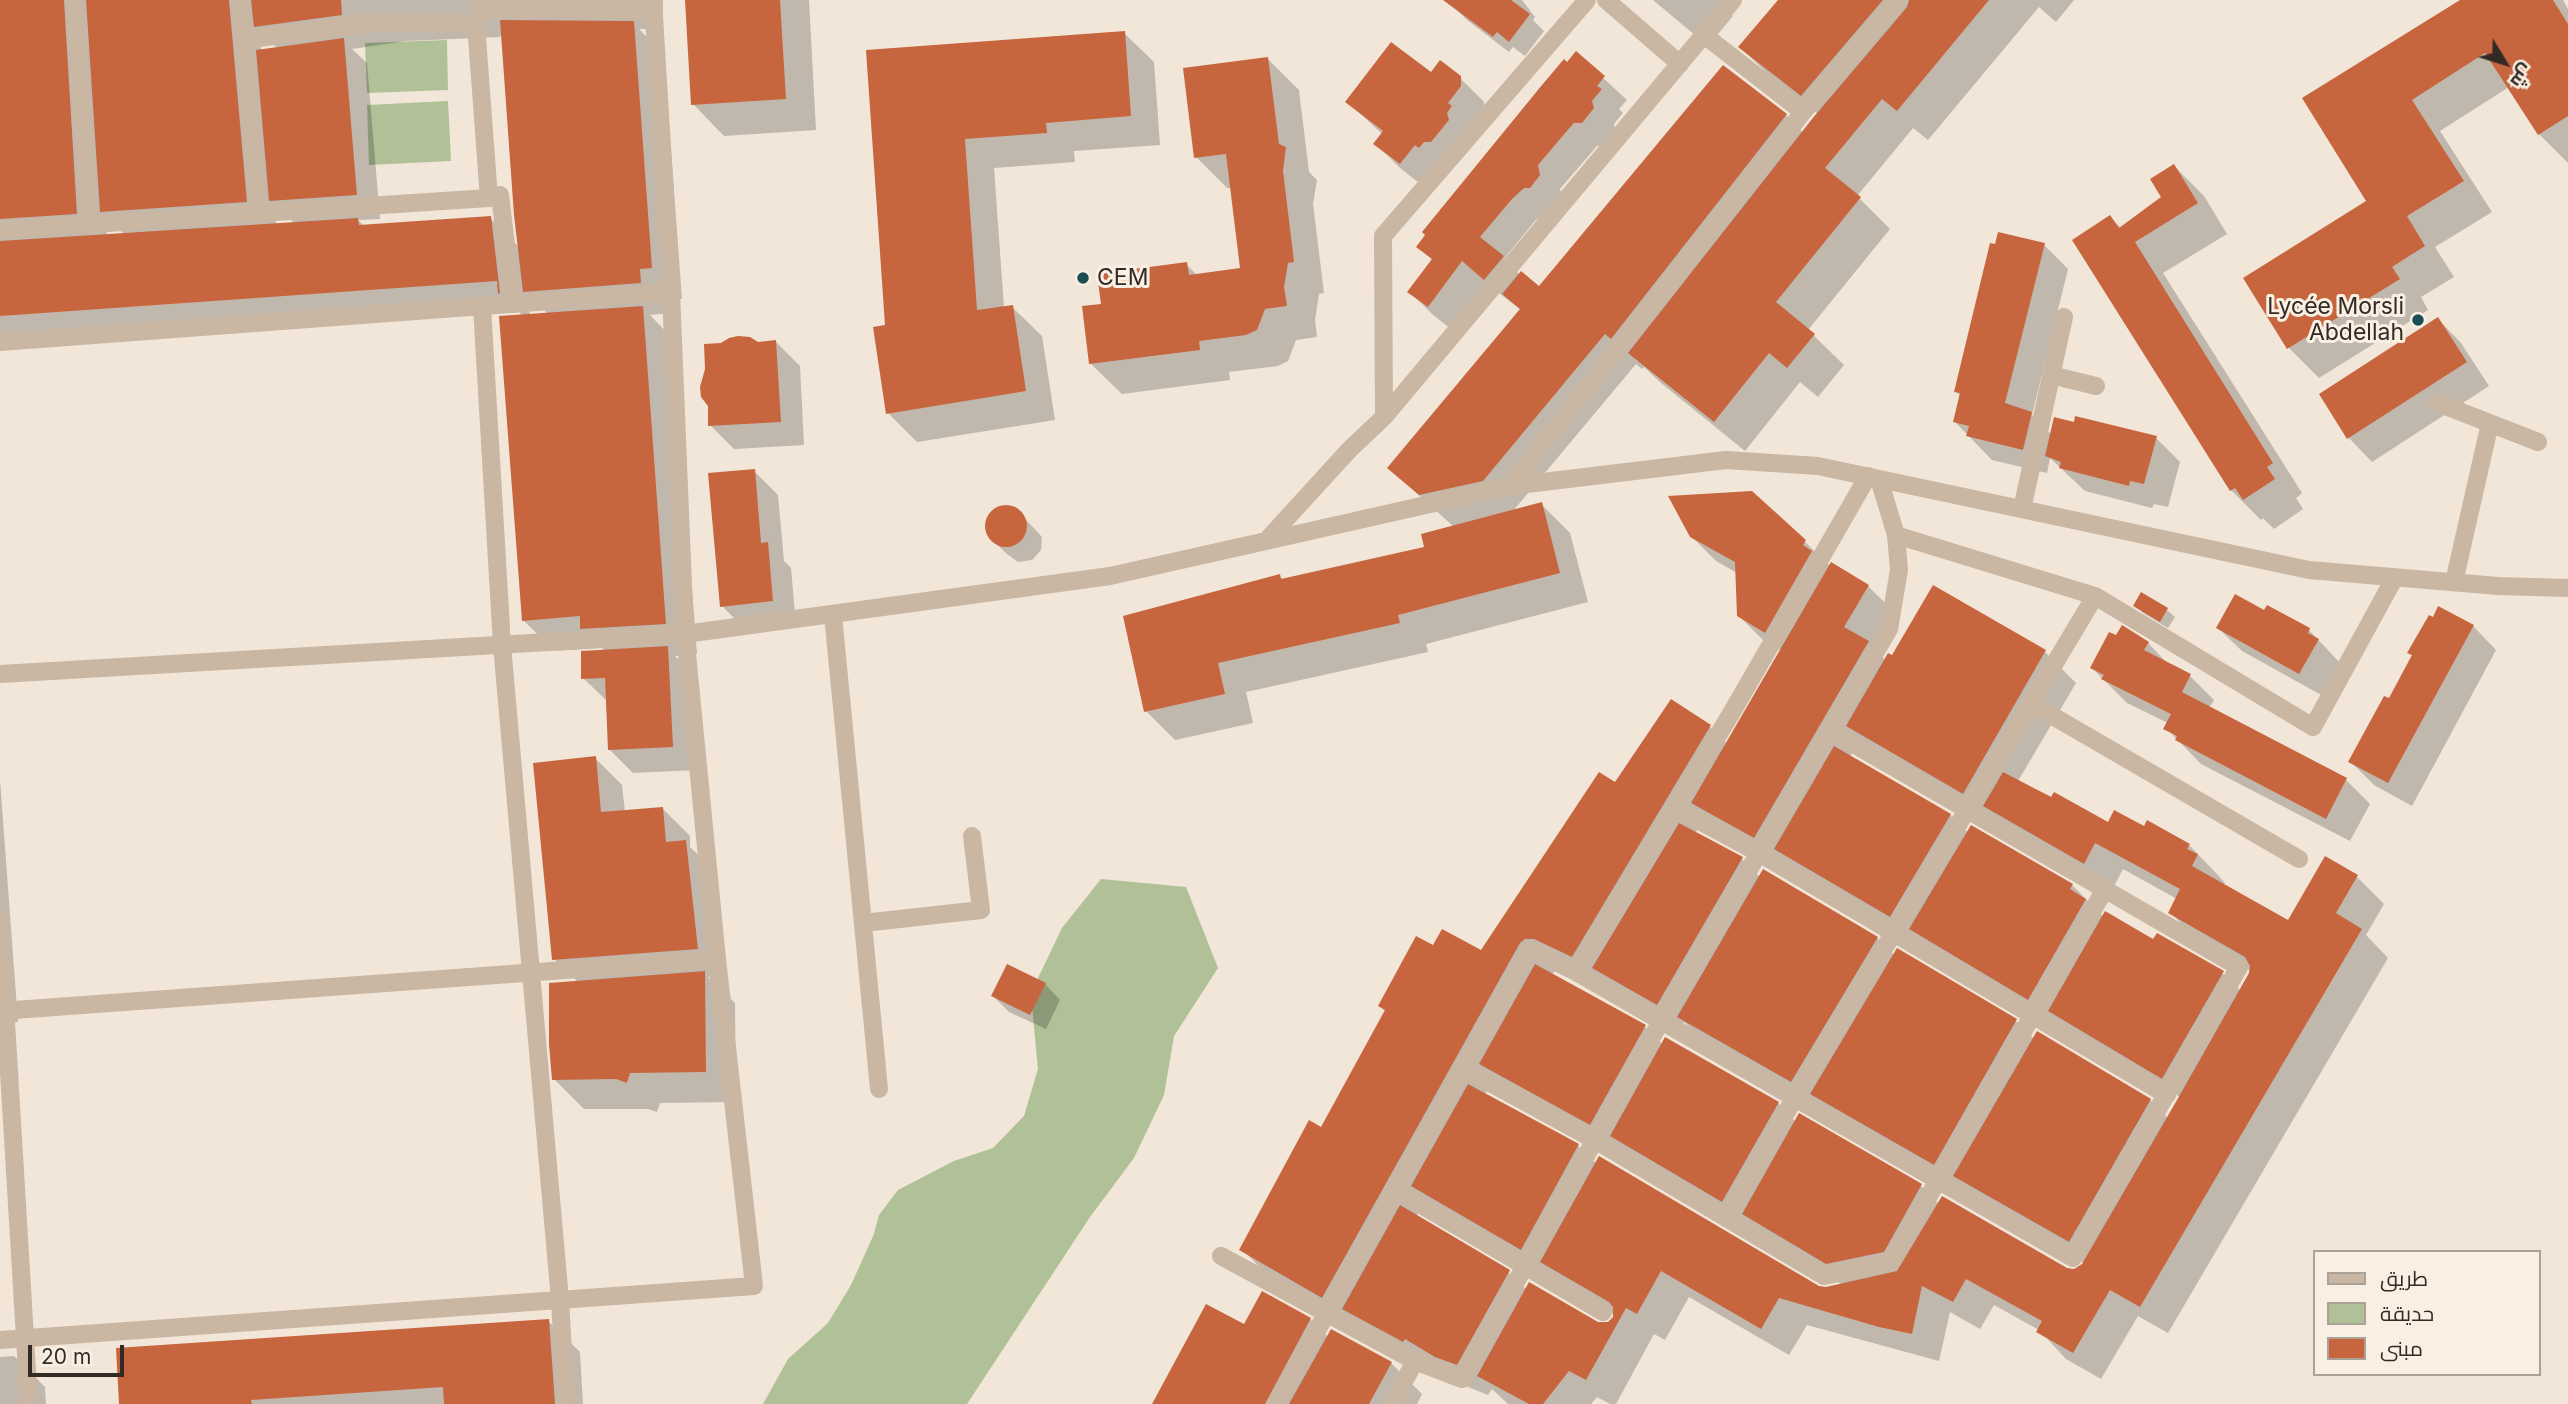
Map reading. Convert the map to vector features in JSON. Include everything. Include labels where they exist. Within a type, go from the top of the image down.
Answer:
[{"type":"street","points":[[75,0],[89,224]]},
{"type":"street","points":[[240,0],[259,213]]},
{"type":"street","points":[[1384,417],[1383,236],[1587,0]]},
{"type":"street","points":[[1606,0],[1680,64]]},
{"type":"street","points":[[1266,541],[1384,417],[1733,0]]},
{"type":"street","points":[[1510,486],[1803,112],[1898,0]]},
{"type":"street","points":[[0,1340],[754,1286],[716,959],[685,634],[671,292],[654,5],[478,11],[244,40]]},
{"type":"street","points":[[478,11],[489,198]]},
{"type":"street","points":[[1704,35],[1803,112]]},
{"type":"street","points":[[0,230],[489,198],[500,195],[513,304]]},
{"type":"street","points":[[0,342],[671,292]]},
{"type":"street","points":[[482,307],[502,645],[560,1300],[566,1404]]},
{"type":"street","points":[[2022,509],[2064,317]]},
{"type":"street","points":[[2052,375],[2096,386]]},
{"type":"street","points":[[2438,403],[2538,442]]},
{"type":"street","points":[[2454,582],[2490,423]]},
{"type":"street","points":[[0,674],[685,634],[1110,576],[1510,486],[1726,460],[1818,467],[2309,570],[2568,588]]},
{"type":"street","points":[[1222,1256],[1415,1361],[1462,1379],[1661,1021],[1889,629],[1899,570],[1896,535],[1873,478]]},
{"type":"street","points":[[1576,972],[1873,478]]},
{"type":"street","points":[[1896,535],[2095,596],[2313,727],[2395,577]]},
{"type":"street","points":[[1726,1218],[1794,1098],[2095,596]]},
{"type":"street","points":[[833,615],[879,1089]]},
{"type":"street","points":[[2032,704],[2299,859]]},
{"type":"street","points":[[1276,1404],[1530,949],[1576,972],[2073,1258],[2239,967],[1831,731]]},
{"type":"street","points":[[1674,807],[1759,853],[2167,1094]]},
{"type":"street","points":[[863,923],[981,910],[972,836]]},
{"type":"street","points":[[1464,1068],[1595,1140],[1824,1276],[1891,1262],[2105,889]]},
{"type":"street","points":[[0,922],[29,1404]]},
{"type":"street","points":[[4,1011],[716,959]]},
{"type":"street","points":[[1396,1190],[1603,1311]]},
{"type":"street","points":[[1392,1404],[1415,1361]]},
{"type":"green space","points":[[447,40],[448,90],[367,93],[365,43]]},
{"type":"green space","points":[[448,101],[451,161],[369,165],[367,105]]},
{"type":"green space","points":[[1101,879],[1186,887],[1218,968],[1174,1036],[1164,1095],[1134,1158],[1090,1217],[967,1404],[763,1404],[788,1359],[828,1323],[851,1285],[874,1234],[879,1215],[898,1190],[954,1161],[993,1148],[1024,1116],[1038,1069],[1032,1006],[1038,978],[1062,928]]},
{"type":"building","points":[[0,0],[64,0],[77,214],[0,219]]},
{"type":"building","points":[[86,0],[229,0],[247,202],[100,212]]},
{"type":"building","points":[[251,0],[341,0],[342,15],[254,27]]},
{"type":"building","points":[[685,0],[780,0],[786,99],[691,105]]},
{"type":"building","points":[[1443,0],[1511,0],[1530,14],[1509,42],[1497,32],[1493,37]]},
{"type":"building","points":[[1778,0],[1883,0],[1801,96],[1738,47]]},
{"type":"building","points":[[1909,0],[1989,0],[1897,111],[1882,99],[1825,168],[1861,197],[1776,302],[1815,334],[1787,368],[1769,353],[1714,422],[1628,353],[1812,119],[1907,7]]},
{"type":"building","points":[[2460,0],[2553,0],[2568,24],[2568,116],[2538,135],[2485,53],[2412,100],[2464,181],[2407,216],[2425,246],[2392,267],[2400,279],[2287,349],[2243,278],[2366,201],[2302,98]]},
{"type":"building","points":[[500,20],[634,21],[652,268],[640,269],[641,283],[523,292],[514,215]]},
{"type":"building","points":[[1125,31],[1131,116],[1046,123],[1047,133],[965,139],[977,310],[1013,305],[1026,391],[886,414],[873,327],[885,325],[866,50]]},
{"type":"building","points":[[344,38],[357,195],[269,201],[256,50]]},
{"type":"building","points":[[1391,42],[1431,72],[1440,60],[1461,76],[1461,86],[1448,103],[1452,106],[1447,113],[1449,120],[1431,142],[1424,142],[1419,148],[1415,145],[1400,164],[1373,144],[1383,131],[1345,102]]},
{"type":"building","points":[[1576,51],[1605,76],[1597,86],[1602,89],[1592,101],[1594,108],[1582,123],[1574,123],[1566,132],[1538,165],[1540,175],[1530,188],[1524,188],[1512,199],[1480,237],[1504,256],[1484,280],[1462,261],[1428,307],[1407,292],[1432,259],[1416,247],[1425,235],[1422,232],[1564,59],[1567,62]]},
{"type":"building","points":[[1268,57],[1279,144],[1286,147],[1283,171],[1294,262],[1288,263],[1284,287],[1287,306],[1265,309],[1257,330],[1246,335],[1199,341],[1200,350],[1089,364],[1082,306],[1101,304],[1097,274],[1187,262],[1189,275],[1240,268],[1226,154],[1194,158],[1183,68]]},
{"type":"building","points":[[1723,65],[1787,114],[1611,339],[1605,334],[1483,481],[1419,495],[1387,468],[1520,309],[1502,294],[1521,271],[1539,286]]},
{"type":"building","points":[[2174,164],[2198,203],[2135,242],[2273,463],[2267,467],[2275,479],[2243,500],[2235,488],[2230,491],[2072,240],[2110,215],[2119,228],[2161,197],[2150,179]]},
{"type":"building","points":[[491,216],[500,293],[498,294],[497,281],[0,316],[0,241],[358,218],[359,225]]},
{"type":"building","points":[[1998,232],[2045,243],[2005,403],[2032,412],[2023,450],[1966,436],[1969,426],[1953,422],[1960,393],[1954,392],[1990,243],[1995,244]]},
{"type":"building","points":[[643,306],[666,624],[580,629],[580,616],[522,621],[499,316]]},
{"type":"building","points":[[2438,317],[2467,362],[2347,439],[2319,394]]},
{"type":"building","points":[[738,336],[750,337],[758,342],[776,340],[781,422],[708,426],[708,406],[701,397],[700,387],[705,369],[704,344],[721,343]]},
{"type":"building","points":[[2075,416],[2157,436],[2144,484],[2130,481],[2129,486],[2059,468],[2061,462],[2045,456],[2054,417],[2074,422]]},
{"type":"building","points":[[755,469],[761,543],[768,542],[773,601],[720,607],[708,473]]},
{"type":"building","points":[[1752,491],[1806,540],[1803,545],[1812,551],[1765,633],[1737,616],[1735,562],[1690,537],[1668,496]]},
{"type":"building","points":[[1542,502],[1560,573],[1398,615],[1400,623],[1218,663],[1225,694],[1144,712],[1123,616],[1280,574],[1281,579],[1424,547],[1421,534]]},
{"type":"building","points":[[1006,505],[1021,511],[1027,526],[1021,541],[1006,547],[991,541],[985,526],[991,511]]},
{"type":"building","points":[[1831,562],[1869,585],[1844,627],[1869,641],[1754,838],[1691,803]]},
{"type":"building","points":[[1933,585],[2046,650],[1963,794],[1846,726],[1888,653],[1892,655]]},
{"type":"building","points":[[2141,592],[2168,608],[2160,622],[2133,606]]},
{"type":"building","points":[[2235,594],[2264,610],[2267,605],[2310,628],[2308,633],[2319,639],[2299,674],[2216,628]]},
{"type":"building","points":[[2438,606],[2474,625],[2388,783],[2348,762],[2384,696],[2389,698],[2412,655],[2407,653],[2429,615],[2433,617]]},
{"type":"building","points":[[2122,625],[2149,642],[2144,650],[2191,674],[2182,692],[2347,778],[2326,819],[2175,740],[2177,736],[2163,729],[2171,714],[2101,679],[2104,675],[2090,668],[2109,632],[2116,635]]},
{"type":"building","points":[[668,646],[673,747],[608,750],[605,678],[581,679],[581,651]]},
{"type":"building","points":[[1671,699],[1711,725],[1572,957],[1534,939],[1525,939],[1520,943],[1322,1298],[1239,1250],[1309,1120],[1321,1127],[1385,1010],[1378,1006],[1416,936],[1433,945],[1442,929],[1481,950],[1599,772],[1615,782]]},
{"type":"building","points":[[1834,746],[1951,814],[1890,917],[1774,849]]},
{"type":"building","points":[[596,756],[601,812],[663,807],[666,842],[686,840],[698,949],[552,960],[533,763]]},
{"type":"building","points":[[2003,772],[2051,797],[2054,792],[2108,822],[2114,810],[2144,826],[2147,820],[2190,844],[2187,849],[2198,854],[2192,866],[2288,920],[2325,856],[2358,875],[2336,913],[2362,929],[2140,1307],[2110,1290],[2073,1353],[2036,1332],[2042,1321],[1966,1279],[1953,1302],[1922,1286],[1912,1334],[1779,1298],[1761,1329],[1661,1271],[1637,1314],[1626,1308],[1586,1380],[1569,1371],[1543,1404],[1529,1404],[1477,1376],[1529,1282],[1598,1322],[1608,1322],[1613,1317],[1613,1307],[1609,1302],[1540,1262],[1599,1156],[1819,1286],[1826,1287],[1897,1271],[1942,1196],[2067,1268],[2074,1269],[2082,1264],[2249,973],[2250,966],[2245,957],[2168,913],[2180,889],[2095,843],[2084,864],[1983,806]]},
{"type":"building","points":[[1679,823],[1743,857],[1657,1005],[1592,968]]},
{"type":"building","points":[[1971,825],[2073,884],[2070,889],[2086,899],[2028,1000],[1909,929]]},
{"type":"building","points":[[1763,869],[1878,937],[1791,1082],[1677,1017]]},
{"type":"building","points":[[2105,911],[2153,939],[2157,933],[2224,971],[2162,1079],[2048,1011]]},
{"type":"building","points":[[1897,948],[2017,1019],[1934,1165],[1810,1094]]},
{"type":"building","points":[[1007,964],[1046,983],[1030,1015],[991,996]]},
{"type":"building","points":[[1535,964],[1646,1025],[1590,1125],[1479,1064]]},
{"type":"building","points":[[705,971],[706,1072],[630,1073],[627,1083],[616,1079],[552,1080],[549,983]]},
{"type":"building","points":[[2037,1031],[2151,1099],[2069,1242],[1953,1176]]},
{"type":"building","points":[[1665,1037],[1779,1102],[1722,1202],[1610,1136]]},
{"type":"building","points":[[1468,1084],[1579,1144],[1521,1250],[1411,1186]]},
{"type":"building","points":[[1799,1113],[1922,1184],[1884,1252],[1826,1264],[1742,1214]]},
{"type":"building","points":[[1400,1205],[1510,1270],[1457,1365],[1435,1357],[1405,1339],[1403,1342],[1342,1309]]},
{"type":"building","points":[[1262,1291],[1311,1318],[1265,1404],[1152,1404],[1206,1304],[1244,1324]]},
{"type":"building","points":[[549,1319],[555,1404],[444,1404],[443,1387],[251,1400],[252,1404],[119,1404],[116,1348]]},
{"type":"building","points":[[1331,1329],[1392,1362],[1369,1404],[1289,1404]]},
{"type":"place","name":"CEM","points":[[1083,278]]},
{"type":"place","name":"Lycée Morsli Abdellah","points":[[2418,320]]}]
